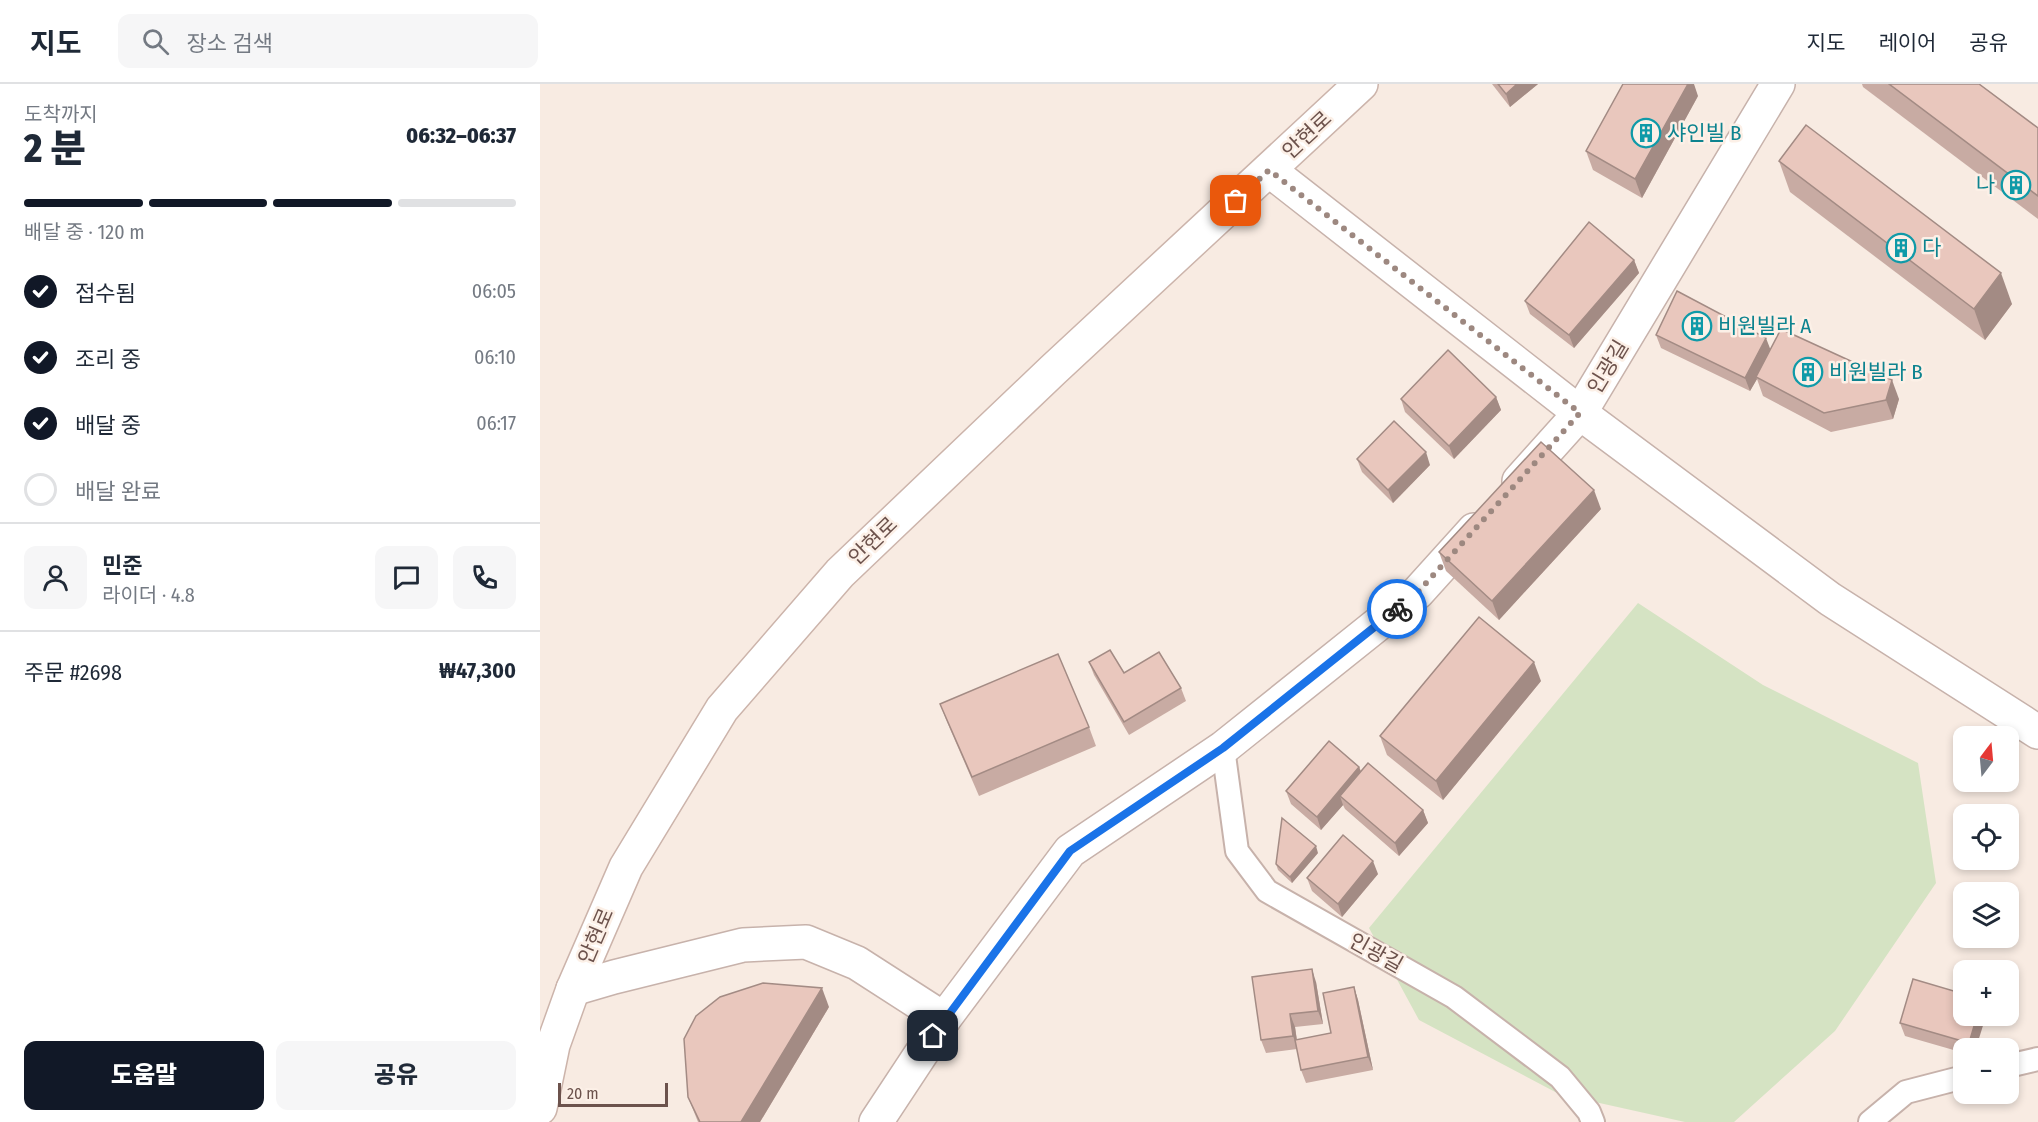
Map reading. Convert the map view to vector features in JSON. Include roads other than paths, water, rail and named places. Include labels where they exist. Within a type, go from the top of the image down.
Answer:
[{"type":"street","name":"안현로","points":[[540,1108],[547,1046],[626,867],[722,709],[840,573],[1053,370],[1361,84]]},
{"type":"street","name":"인광길","points":[[876,1122],[944,1019],[1070,851],[1223,748],[1418,592],[1580,413],[1778,84]]},
{"type":"street","points":[[1269,170],[1580,413],[1830,599],[2038,732]]},
{"type":"street","points":[[573,989],[614,976],[743,945],[806,942],[857,963],[944,1019]]},
{"type":"lane","name":"인광길","points":[[1223,748],[1238,851],[1267,891],[1454,997],[1560,1077],[1589,1112],[1593,1122]]},
{"type":"lane","points":[[2019,1063],[2038,1059]]},
{"type":"lane","points":[[1870,1122],[1906,1092],[1953,1080]]},
{"type":"place","name":"샤인빌 B","points":[[1646,133]]},
{"type":"place","name":"나","points":[[2016,185]]},
{"type":"place","name":"다","points":[[1901,248]]},
{"type":"place","name":"비원빌라 A","points":[[1697,326]]},
{"type":"place","name":"비원빌라 B","points":[[1808,372]]}]
